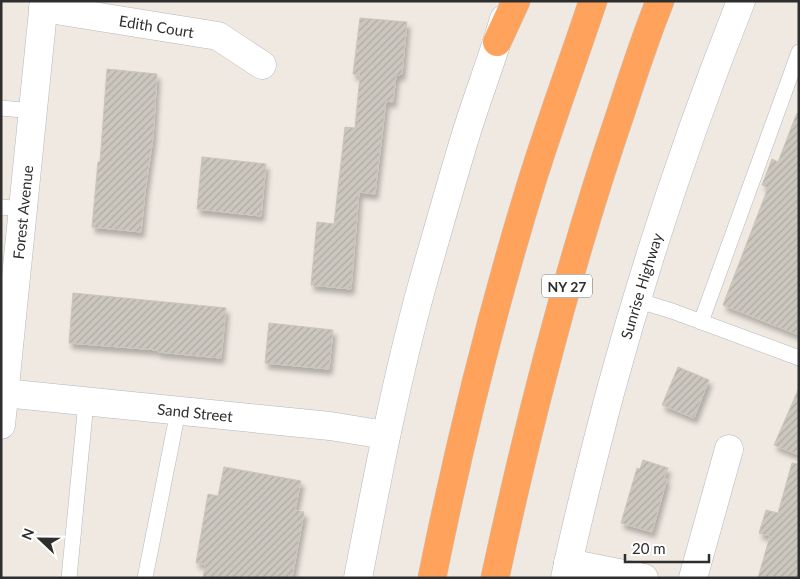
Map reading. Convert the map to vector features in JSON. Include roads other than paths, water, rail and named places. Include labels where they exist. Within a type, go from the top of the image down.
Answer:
[{"type":"highway","points":[[497,42],[516,1]]},
{"type":"highway","points":[[432,578],[468,412],[496,305],[532,179],[594,1]]},
{"type":"highway","name":"NY 27","points":[[495,578],[516,481],[549,347],[578,244],[609,147],[660,1]]},
{"type":"street","points":[[358,578],[385,435],[411,329],[467,133],[509,1]]},
{"type":"street","name":"Sunrise Highway","points":[[567,570],[599,434],[636,300],[707,90],[741,1]]},
{"type":"street","name":"Edith Court","points":[[43,5],[218,36],[262,65]]},
{"type":"street","name":"Forest Avenue","points":[[1,424],[12,208],[33,111],[43,5]]},
{"type":"street","name":"Sand Street","points":[[4,393],[330,426],[385,435]]},
{"type":"street","points":[[692,578],[729,449]]},
{"type":"street","points":[[567,570],[644,578]]},
{"type":"lane","points":[[701,322],[799,52]]},
{"type":"lane","points":[[1,108],[33,111]]},
{"type":"lane","points":[[636,300],[799,358]]},
{"type":"lane","points":[[69,578],[86,402]]},
{"type":"lane","points":[[145,578],[178,411]]}]
